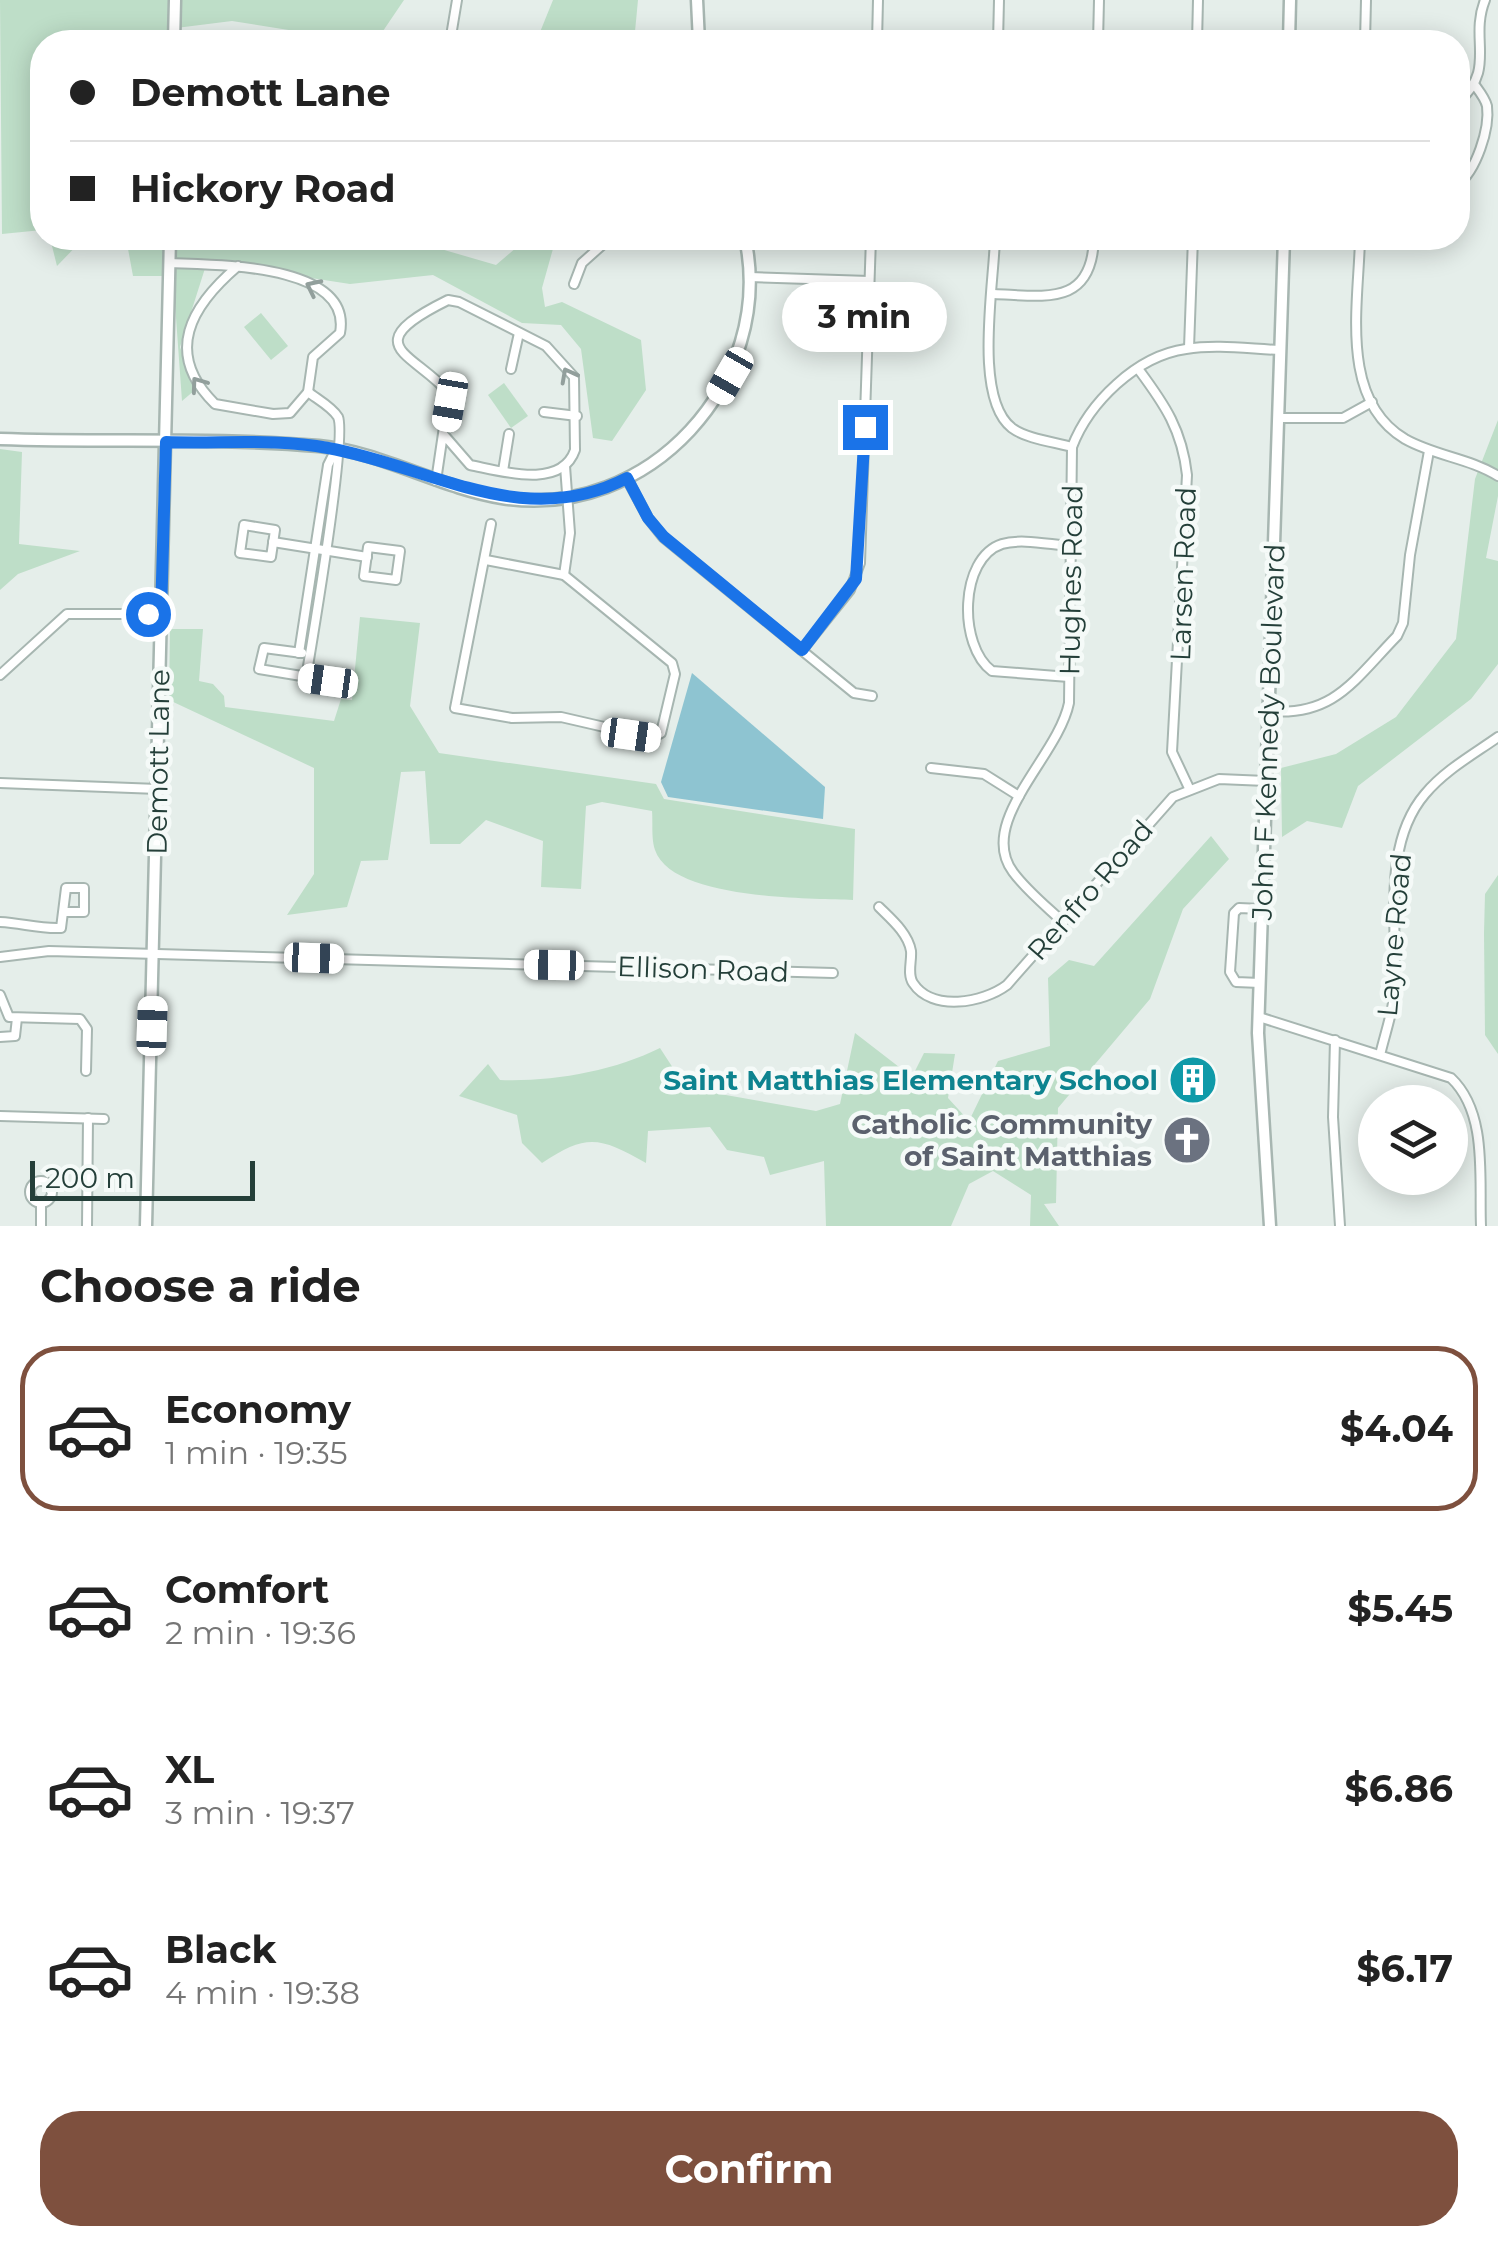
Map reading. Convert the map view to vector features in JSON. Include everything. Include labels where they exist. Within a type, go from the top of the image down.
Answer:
[{"type":"street","points":[[175,30],[176,0]]},
{"type":"street","points":[[452,30],[457,0]]},
{"type":"street","points":[[697,0],[698,30]]},
{"type":"street","points":[[877,30],[878,0]]},
{"type":"street","points":[[998,30],[999,0]]},
{"type":"street","points":[[1098,30],[1099,0]]},
{"type":"street","points":[[1197,30],[1198,0]]},
{"type":"street","points":[[1289,30],[1290,0]]},
{"type":"street","points":[[1365,30],[1366,0]]},
{"type":"street","points":[[1470,88],[1481,67],[1480,18],[1485,0]]},
{"type":"street","points":[[1470,170],[1485,126],[1486,106],[1474,84]]},
{"type":"street","name":"Demott Lane","points":[[146,1226],[170,250]]},
{"type":"street","points":[[574,284],[582,264],[597,250]]},
{"type":"street","points":[[0,439],[336,449],[503,498],[567,498],[627,478],[680,444],[711,407],[742,342],[750,277],[747,250]]},
{"type":"street","points":[[802,650],[850,590],[860,563],[870,250]]},
{"type":"street","points":[[995,250],[989,388],[995,406],[1018,432],[1072,448]]},
{"type":"street","points":[[994,294],[1054,297],[1071,290],[1088,273],[1092,250]]},
{"type":"street","points":[[1189,348],[1193,250]]},
{"type":"street","name":"John F Kennedy Boulevard","points":[[1270,1226],[1259,1017],[1284,250]]},
{"type":"street","points":[[1360,250],[1360,378],[1372,402],[1392,430],[1430,451],[1480,465],[1498,476]]},
{"type":"street","points":[[170,264],[238,266],[315,285],[338,306],[340,333],[313,356],[308,392],[295,410],[285,414],[219,406],[188,370],[188,332],[212,288],[238,266]]},
{"type":"street","points":[[750,277],[869,281]]},
{"type":"street","points":[[436,481],[449,393],[401,355],[400,335],[448,300],[551,350],[571,372],[576,386],[577,416],[574,455],[565,466],[537,475],[467,464],[444,435]]},
{"type":"street","points":[[511,369],[519,333]]},
{"type":"street","name":"Hughes Road","points":[[1063,922],[1030,892],[1004,856],[1004,826],[1065,723],[1072,448],[1089,412],[1139,370],[1189,348],[1280,350]]},
{"type":"street","name":"Larsen Road","points":[[1139,370],[1173,416],[1184,443],[1187,474],[1180,669],[1172,752],[1189,788]]},
{"type":"street","points":[[299,652],[338,465],[339,420],[308,392]]},
{"type":"street","points":[[1280,418],[1343,418],[1372,402]]},
{"type":"street","points":[[544,412],[577,416]]},
{"type":"street","points":[[503,471],[508,434]]},
{"type":"street","points":[[1268,711],[1296,714],[1322,708],[1397,636],[1403,623],[1410,555],[1430,451]]},
{"type":"street","points":[[564,575],[570,533],[565,466]]},
{"type":"street","points":[[627,478],[648,518],[664,537],[854,693],[872,696]]},
{"type":"street","points":[[486,560],[564,575],[674,667],[664,724],[656,737],[610,732],[561,717],[512,718],[456,708],[491,524]]},
{"type":"street","points":[[244,525],[274,530],[273,542],[270,557],[240,552],[244,525]]},
{"type":"street","points":[[273,542],[366,557]]},
{"type":"street","points":[[1069,677],[992,671],[971,647],[968,630],[975,569],[989,550],[1008,543],[1072,546]]},
{"type":"street","points":[[368,547],[400,552],[396,580],[364,576],[366,557],[368,547]]},
{"type":"street","points":[[306,678],[320,550]]},
{"type":"street","points":[[0,674],[67,614],[161,614]]},
{"type":"street","points":[[310,654],[264,648],[258,666],[263,673],[350,684]]},
{"type":"street","name":"Layne Road","points":[[1380,1055],[1392,1004],[1396,886],[1403,835],[1432,787],[1498,737]]},
{"type":"street","points":[[932,768],[984,774],[1019,796]]},
{"type":"street","name":"Renfro Road","points":[[878,907],[909,945],[910,978],[919,988],[962,1003],[994,995],[1063,922],[1154,815],[1189,788],[1219,779],[1266,780]]},
{"type":"street","points":[[0,783],[158,788]]},
{"type":"street","points":[[1260,984],[1236,982],[1230,972],[1234,914],[1239,908],[1262,909]]},
{"type":"street","points":[[0,922],[18,922],[30,930],[61,928],[66,912]]},
{"type":"street","points":[[30,930],[32,952]]},
{"type":"street","name":"Ellison Road","points":[[0,957],[32,952],[154,954],[833,973]]},
{"type":"street","points":[[0,995],[3,1016],[80,1019],[86,1029],[86,1070]]},
{"type":"street","points":[[1259,1017],[1451,1078],[1471,1102],[1481,1226]]},
{"type":"street","points":[[0,1038],[15,1036],[17,1018]]},
{"type":"street","points":[[1335,1040],[1333,1116],[1340,1226]]},
{"type":"street","points":[[0,1116],[104,1119]]},
{"type":"street","points":[[88,1118],[88,1226]]},
{"type":"street","points":[[41,1226],[42,1203]]},
{"type":"green space","points":[[0,0],[404,0],[384,30],[289,30],[232,21],[176,30],[30,30],[30,231],[2,234]]},
{"type":"green space","points":[[553,0],[638,0],[635,30],[541,30]]},
{"type":"green space","points":[[53,250],[72,250],[57,266]]},
{"type":"green space","points":[[128,250],[444,250],[496,265],[514,250],[553,250],[542,288],[545,307],[562,302],[641,340],[646,390],[612,441],[593,438],[581,349],[561,325],[522,323],[433,275],[350,284],[207,262],[180,347],[195,390],[182,401],[173,276],[133,276]]},
{"type":"green space","points":[[261,313],[288,346],[271,360],[244,327]]},
{"type":"green space","points":[[504,383],[528,416],[511,428],[488,395]]},
{"type":"green space","points":[[1498,420],[1498,496],[1486,558],[1498,561],[1498,664],[1471,699],[1358,786],[1342,828],[1307,821],[1282,837],[1281,768],[1336,754],[1396,717],[1456,639],[1475,479]]},
{"type":"green space","points":[[0,449],[22,452],[19,544],[80,551],[18,574],[0,590]]},
{"type":"green space","points":[[360,617],[420,623],[410,706],[439,753],[656,784],[664,799],[855,829],[853,900],[744,893],[687,879],[667,866],[655,850],[652,811],[602,802],[586,806],[581,889],[541,887],[543,841],[486,820],[460,844],[430,844],[425,771],[401,772],[388,860],[361,861],[347,907],[287,915],[314,874],[314,768],[169,700],[170,629],[203,629],[199,681],[213,684],[224,696],[225,707],[334,721],[341,699],[352,700]]},
{"type":"green space","points":[[1211,836],[1229,859],[1183,909],[1150,999],[1058,1108],[1056,1203],[1044,1204],[1059,1226],[1030,1226],[1031,1195],[993,1171],[969,1184],[951,1226],[826,1226],[824,1161],[770,1175],[764,1157],[727,1150],[710,1127],[648,1131],[646,1163],[617,1148],[594,1142],[571,1147],[542,1163],[522,1143],[517,1115],[459,1096],[488,1064],[500,1080],[540,1079],[603,1069],[660,1048],[686,1088],[816,1111],[840,1104],[855,1033],[912,1077],[924,1053],[955,1054],[948,1098],[969,1121],[998,1061],[1050,1046],[1048,978],[1069,960],[1094,966]]},
{"type":"green space","points":[[1498,875],[1498,1054],[1485,1035],[1484,933],[1485,894]]},
{"type":"water","points":[[692,673],[825,787],[823,819],[668,797],[661,782]]},
{"type":"place","name":"Saint Matthias Elementary School","points":[[1193,1080]]},
{"type":"place","name":"Catholic Community of Saint Matthias","points":[[1187,1140]]},
{"type":"route","points":[[148,614],[161,614],[166,442],[322,446],[452,486],[521,500],[578,496],[627,478],[640,506],[664,537],[802,650],[856,579],[860,563],[865,427]]}]
